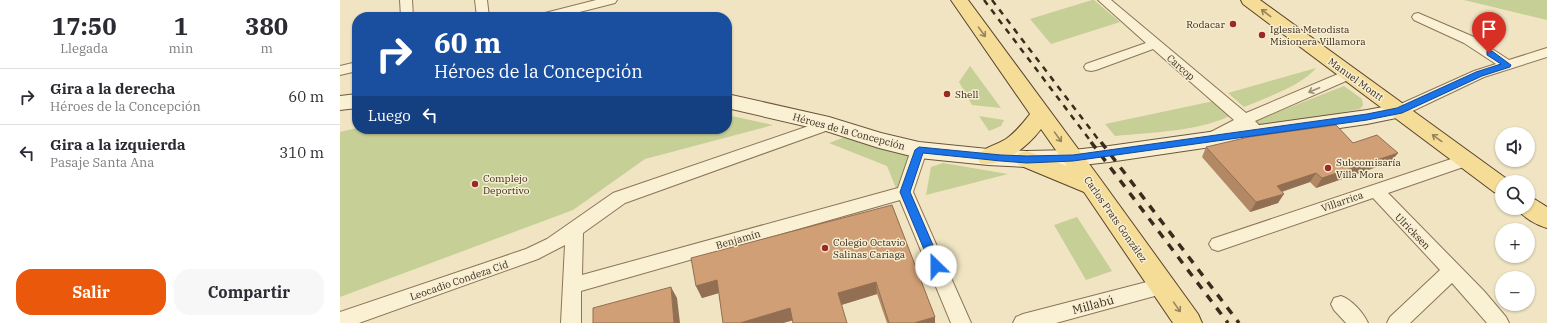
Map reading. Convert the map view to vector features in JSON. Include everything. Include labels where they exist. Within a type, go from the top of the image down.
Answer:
[{"type":"main road","name":"Carlos Prats González","points":[[959,0],[1093,186],[1188,323]]},
{"type":"main road","name":"Manuel Montt","points":[[1249,0],[1495,181]]},
{"type":"main road","points":[[988,157],[1017,143],[1030,130],[1041,114]]},
{"type":"main road","points":[[1027,159],[1093,186]]},
{"type":"main road","points":[[1535,211],[1547,220]]},
{"type":"street","points":[[406,0],[407,12]]},
{"type":"street","points":[[481,0],[482,12]]},
{"type":"street","points":[[561,12],[589,3],[611,0]]},
{"type":"street","name":"Carcop","points":[[1104,0],[1251,127]]},
{"type":"street","points":[[1418,17],[1469,40],[1507,65]]},
{"type":"street","points":[[1091,67],[1155,44]]},
{"type":"street","name":"Héroes de la Concepción","points":[[732,102],[829,124],[879,140],[919,150],[988,157],[1027,159],[1073,158],[1210,139],[1251,127],[1367,117],[1399,111],[1479,74],[1547,52]]},
{"type":"street","points":[[340,71],[352,67]]},
{"type":"street","name":"Héroes de la Concepción","points":[[1251,127],[1350,74]]},
{"type":"street","points":[[340,103],[352,102]]},
{"type":"street","points":[[783,113],[792,123],[785,141]]},
{"type":"street","name":"Leocadio Condeza Cid","points":[[340,321],[363,318],[532,254],[553,244],[620,198],[785,141],[829,124]]},
{"type":"street","points":[[919,150],[905,192],[961,323]]},
{"type":"street","name":"Villarrica","points":[[1218,244],[1466,160]]},
{"type":"street","name":"Ulricksen","points":[[1375,190],[1499,323]]},
{"type":"street","name":"Benjamín","points":[[572,286],[905,192]]},
{"type":"street","points":[[571,323],[574,230]]},
{"type":"street","points":[[1397,323],[1452,271]]},
{"type":"street","name":"Millabú","points":[[1023,323],[1162,286]]},
{"type":"street","points":[[1341,304],[1358,323]]},
{"type":"green space","points":[[1094,0],[1120,22],[1051,44],[1030,19]]},
{"type":"green space","points":[[1464,0],[1547,0],[1547,20]]},
{"type":"green space","points":[[970,66],[1001,108],[972,105],[959,82]]},
{"type":"green space","points":[[1316,68],[1302,80],[1293,85],[1244,107],[1228,93]]},
{"type":"green space","points":[[1344,86],[1362,99],[1363,105],[1360,109],[1260,129],[1252,122]]},
{"type":"green space","points":[[1214,101],[1230,116],[1203,125],[1188,128],[1115,136],[1105,124]]},
{"type":"green space","name":"Complejo Deportivo","points":[[732,116],[773,125],[645,159],[573,210],[340,297],[340,132],[352,129],[352,134],[732,134]]},
{"type":"green space","points":[[979,116],[1004,120],[1001,126],[989,131]]},
{"type":"green space","points":[[845,137],[909,156],[911,160],[901,188],[896,188],[887,166],[829,143]]},
{"type":"green space","points":[[943,163],[1008,174],[926,195],[931,167]]},
{"type":"green space","points":[[1077,217],[1112,271],[1086,280],[1054,225]]},
{"type":"building","points":[[1336,125],[1353,143],[1377,135],[1398,153],[1322,178],[1316,173],[1277,186],[1284,194],[1256,202],[1206,147],[1249,137]]},
{"type":"building","name":"Colegio Octavio Salinas Cariaga","points":[[892,205],[935,317],[914,323],[889,323],[876,282],[838,293],[847,323],[793,323],[790,308],[740,323],[723,323],[717,280],[696,286],[691,258]]},
{"type":"building","points":[[671,287],[674,323],[593,323],[593,308]]},
{"type":"railway","points":[[984,0],[1092,143]]},
{"type":"railway","points":[[992,0],[1101,143]]},
{"type":"railway","points":[[1091,142],[1228,323]]},
{"type":"railway","points":[[1101,142],[1239,323]]},
{"type":"place","name":"Rodacar","points":[[1233,24]]},
{"type":"place","name":"Iglesia Metodista Misionera Villamora","points":[[1262,35]]},
{"type":"place","name":"Shell","points":[[947,94]]},
{"type":"place","name":"Subcomisaría Villa Mora","points":[[1328,168]]},
{"type":"place","name":"Complejo Deportivo","points":[[475,184]]},
{"type":"place","name":"Colegio Octavio Salinas Cariaga","points":[[825,248]]},
{"type":"route","points":[[936,266],[905,192],[919,150],[1001,158],[1073,158],[1382,115],[1399,111],[1479,74],[1507,65],[1489,53]]}]
